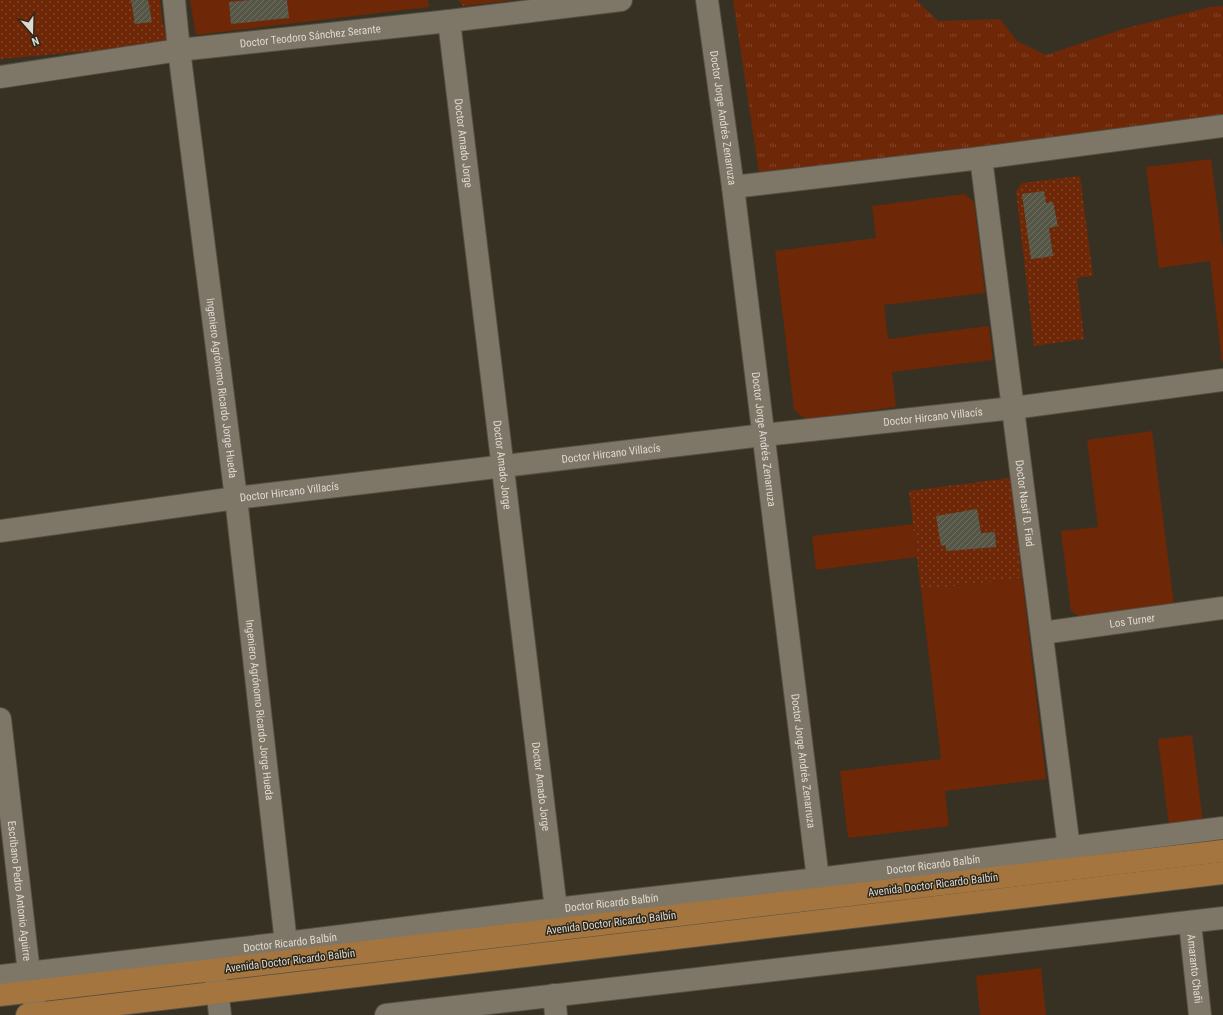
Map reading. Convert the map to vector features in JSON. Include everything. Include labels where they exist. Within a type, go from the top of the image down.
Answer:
[{"type":"main road","name":"Avenida Doctor Ricardo Balbín","points":[[0,995],[31,982],[215,970],[1223,851]]},
{"type":"main road","name":"Avenida Doctor Ricardo Balbín","points":[[31,1014],[1223,873]]},
{"type":"street","name":"Ingeniero Agrónomo Ricardo Jorge Hueda","points":[[174,0],[179,50],[236,498],[286,943]]},
{"type":"street","name":"Doctor Teodoro Sánchez Serante","points":[[0,76],[179,50],[449,21],[621,0]]},
{"type":"street","name":"Doctor Jorge Andrés Zenarruza","points":[[707,0],[733,187],[818,879]]},
{"type":"street","name":"Doctor Amado Jorge","points":[[449,21],[556,909]]},
{"type":"street","points":[[733,187],[981,158],[1223,126]]},
{"type":"street","name":"Doctor Nasif D. Fiad","points":[[981,158],[1069,848]]},
{"type":"street","name":"Doctor Hircano Villacís","points":[[0,531],[236,498],[764,435],[1013,408],[1223,380]]},
{"type":"street","name":"Los Turner","points":[[1042,633],[1223,608]]},
{"type":"street","name":"Escribano Pedro Antonio Aguirre","points":[[0,719],[31,982],[31,1014]]},
{"type":"street","name":"Doctor Ricardo Balbín","points":[[0,976],[31,982],[286,943],[556,909],[818,879],[1223,828]]},
{"type":"street","points":[[386,1015],[555,1005],[1223,918]]},
{"type":"street","name":"Amaranto Chañi","points":[[1190,922],[1200,1015]]},
{"type":"street","points":[[215,970],[220,1015]]},
{"type":"green space","points":[[0,0],[160,0],[162,23],[168,37],[169,44],[0,59]]},
{"type":"green space","points":[[190,0],[428,0],[429,7],[196,35]]},
{"type":"green space","points":[[459,0],[514,0],[463,6]]},
{"type":"green space","points":[[733,0],[916,0],[938,21],[1000,19],[1017,41],[1046,55],[1123,29],[1210,7],[1223,6],[1223,122],[760,179]]},
{"type":"green space","points":[[1211,159],[1223,249],[1222,362],[1210,261],[1159,268],[1146,167]]},
{"type":"green space","points":[[1080,176],[1093,276],[1077,278],[1084,339],[1034,346],[1016,191],[1022,183]]},
{"type":"green space","points":[[965,194],[974,202],[985,293],[884,305],[888,339],[989,326],[993,360],[892,372],[896,407],[806,419],[794,410],[775,251],[876,238],[872,206]]},
{"type":"green space","points":[[1152,431],[1174,605],[1080,617],[1071,611],[1061,531],[1098,527],[1087,440]]},
{"type":"green space","points":[[1010,478],[1022,578],[921,590],[909,491]]},
{"type":"green space","points":[[913,524],[917,557],[816,570],[812,536]]},
{"type":"green space","points":[[1022,578],[1046,779],[945,791],[949,826],[848,838],[840,771],[941,759],[921,590]]},
{"type":"green space","points":[[1192,735],[1203,822],[1169,826],[1158,739]]},
{"type":"green space","points":[[1041,968],[1046,1015],[980,1015],[976,976]]},
{"type":"building","points":[[131,0],[148,0],[152,22],[135,24]]},
{"type":"building","points":[[250,0],[287,0],[289,18],[231,24],[229,2]]},
{"type":"building","points":[[1044,191],[1046,203],[1053,202],[1058,226],[1049,228],[1053,256],[1031,259],[1022,194]]},
{"type":"building","points":[[977,509],[981,533],[995,532],[996,547],[946,551],[946,545],[941,546],[936,516]]}]
